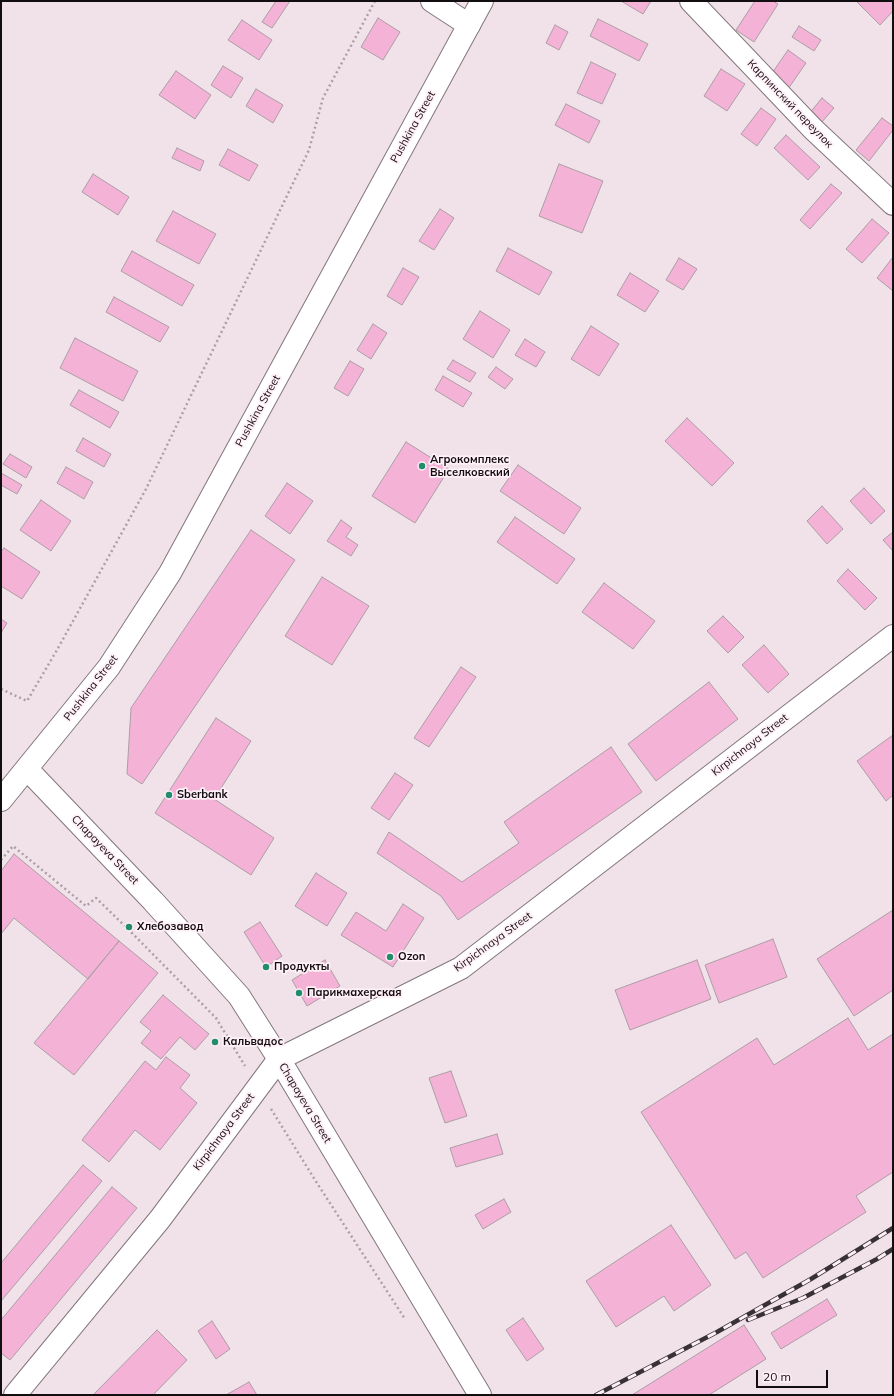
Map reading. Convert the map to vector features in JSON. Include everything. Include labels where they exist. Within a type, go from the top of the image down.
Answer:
[{"type":"main road","points":[[432,1],[469,25]]},
{"type":"main road","name":"Pushkina Street","points":[[1,800],[109,667],[170,573],[482,1]]},
{"type":"main road","name":"Карпинский переулок","points":[[690,1],[813,129],[893,204]]},
{"type":"main road","name":"Kirpichnaya Street","points":[[15,1395],[160,1219],[279,1059],[461,968],[893,636]]},
{"type":"main road","name":"Chapayeva Street","points":[[27,769],[153,900],[239,996],[279,1059],[480,1395]]},
{"type":"path","points":[[1,689],[27,701],[146,489],[309,150],[323,98],[375,1]]},
{"type":"building","points":[[276,1],[290,1],[272,28],[262,22]]},
{"type":"building","points":[[621,1],[651,1],[643,14]]},
{"type":"building","points":[[755,1],[773,1],[778,4],[754,42],[736,30]]},
{"type":"building","points":[[893,1],[893,11],[880,25],[857,2]]},
{"type":"building","points":[[378,18],[400,32],[383,60],[361,47]]},
{"type":"building","points":[[598,19],[648,44],[639,61],[590,36]]},
{"type":"building","points":[[242,20],[272,40],[259,60],[228,40]]},
{"type":"building","points":[[555,25],[568,32],[559,50],[546,43]]},
{"type":"building","points":[[799,26],[821,40],[814,51],[792,37]]},
{"type":"building","points":[[788,50],[806,63],[788,89],[770,76]]},
{"type":"building","points":[[591,62],[616,74],[602,104],[577,93]]},
{"type":"building","points":[[223,66],[243,78],[231,98],[211,85]]},
{"type":"building","points":[[721,69],[745,84],[727,111],[704,96]]},
{"type":"building","points":[[176,71],[211,95],[195,119],[159,95]]},
{"type":"building","points":[[256,89],[283,105],[273,123],[246,106]]},
{"type":"building","points":[[822,98],[834,108],[821,123],[809,114]]},
{"type":"building","points":[[566,104],[600,121],[589,143],[555,125]]},
{"type":"building","points":[[761,108],[776,119],[757,146],[741,134]]},
{"type":"building","points":[[882,118],[893,126],[893,130],[869,161],[856,150]]},
{"type":"building","points":[[786,135],[820,167],[808,180],[774,148]]},
{"type":"building","points":[[177,148],[204,161],[200,171],[172,158]]},
{"type":"building","points":[[228,149],[258,165],[249,181],[219,165]]},
{"type":"building","points":[[559,164],[603,181],[582,233],[539,216]]},
{"type":"building","points":[[93,174],[129,197],[118,215],[82,192]]},
{"type":"building","points":[[831,184],[842,193],[810,229],[800,220]]},
{"type":"building","points":[[440,209],[454,218],[434,250],[419,241]]},
{"type":"building","points":[[173,211],[216,234],[199,264],[156,241]]},
{"type":"building","points":[[872,219],[889,233],[862,263],[846,249]]},
{"type":"building","points":[[508,248],[552,272],[539,295],[496,271]]},
{"type":"building","points":[[132,251],[194,285],[182,306],[121,271]]},
{"type":"building","points":[[893,257],[893,291],[877,278]]},
{"type":"building","points":[[679,258],[697,269],[683,290],[666,280]]},
{"type":"building","points":[[403,268],[419,277],[402,305],[387,296]]},
{"type":"building","points":[[630,273],[659,291],[645,312],[617,295]]},
{"type":"building","points":[[114,297],[169,327],[160,342],[106,312]]},
{"type":"building","points":[[480,311],[510,330],[493,358],[463,339]]},
{"type":"building","points":[[373,324],[387,333],[371,359],[357,350]]},
{"type":"building","points":[[591,326],[619,344],[599,376],[571,359]]},
{"type":"building","points":[[75,338],[138,371],[123,401],[60,368]]},
{"type":"building","points":[[525,339],[545,352],[536,367],[515,355]]},
{"type":"building","points":[[453,360],[476,373],[470,382],[447,369]]},
{"type":"building","points":[[350,361],[364,369],[348,396],[334,388]]},
{"type":"building","points":[[496,367],[513,379],[505,389],[488,377]]},
{"type":"building","points":[[443,376],[472,393],[463,407],[435,390]]},
{"type":"building","points":[[79,390],[119,412],[110,428],[70,405]]},
{"type":"building","points":[[687,418],[734,463],[712,486],[665,441]]},
{"type":"building","points":[[83,438],[111,454],[104,467],[76,451]]},
{"type":"building","points":[[406,442],[449,469],[415,523],[372,496]]},
{"type":"building","points":[[10,454],[32,467],[26,478],[3,464]]},
{"type":"building","points":[[518,465],[581,508],[564,534],[500,491]]},
{"type":"building","points":[[66,467],[93,482],[84,499],[57,483]]},
{"type":"building","points":[[1,473],[22,485],[17,494],[1,485]]},
{"type":"building","points":[[287,483],[313,501],[290,534],[265,516]]},
{"type":"building","points":[[864,488],[885,511],[871,524],[850,501]]},
{"type":"building","points":[[41,500],[71,521],[51,551],[20,530]]},
{"type":"building","points":[[822,506],[843,529],[827,544],[807,521]]},
{"type":"building","points":[[515,517],[575,559],[557,584],[497,542]]},
{"type":"building","points":[[341,520],[352,528],[346,537],[358,545],[351,556],[327,541]]},
{"type":"building","points":[[251,530],[295,560],[142,784],[127,774],[131,708]]},
{"type":"building","points":[[893,532],[893,551],[883,540]]},
{"type":"building","points":[[4,548],[40,572],[22,599],[1,586],[1,552]]},
{"type":"building","points":[[848,569],[877,598],[865,610],[837,581]]},
{"type":"building","points":[[322,577],[369,606],[332,665],[285,636]]},
{"type":"building","points":[[604,583],[655,621],[633,649],[582,612]]},
{"type":"building","points":[[723,616],[744,637],[728,653],[707,631]]},
{"type":"building","points":[[1,619],[7,623],[1,633]]},
{"type":"building","points":[[764,645],[789,674],[768,693],[742,665]]},
{"type":"building","points":[[461,667],[476,677],[429,747],[414,738]]},
{"type":"building","points":[[709,682],[738,719],[656,781],[628,744]]},
{"type":"building","points":[[216,718],[251,741],[214,799],[274,838],[251,875],[155,813]]},
{"type":"building","points":[[893,735],[893,795],[886,801],[857,761]]},
{"type":"building","points":[[611,747],[642,792],[458,920],[441,896],[377,853],[389,832],[462,882],[519,843],[504,822]]},
{"type":"building","points":[[395,773],[413,785],[389,820],[371,808]]},
{"type":"building","points":[[14,854],[119,941],[88,979],[14,918],[1,934],[1,871]]},
{"type":"building","points":[[316,873],[347,893],[327,926],[295,906]]},
{"type":"building","points":[[403,904],[424,918],[393,967],[341,935],[356,912],[386,931]]},
{"type":"building","points":[[893,910],[893,990],[854,1016],[817,959]]},
{"type":"building","points":[[260,922],[282,956],[266,967],[244,932]]},
{"type":"building","points":[[773,939],[787,977],[719,1003],[705,965]]},
{"type":"building","points":[[119,941],[158,973],[74,1075],[34,1043]]},
{"type":"building","points":[[325,960],[340,986],[307,1006],[292,980]]},
{"type":"building","points":[[697,960],[711,999],[630,1030],[615,990]]},
{"type":"building","points":[[163,995],[209,1034],[195,1050],[180,1037],[161,1059],[141,1043],[151,1031],[140,1022]]},
{"type":"building","points":[[848,1018],[868,1050],[893,1034],[893,1172],[856,1196],[866,1212],[763,1278],[746,1252],[735,1259],[641,1112],[757,1038],[774,1065]]},
{"type":"building","points":[[166,1057],[190,1075],[180,1088],[197,1103],[160,1150],[135,1130],[109,1162],[82,1140],[145,1061],[156,1070]]},
{"type":"building","points":[[451,1071],[467,1116],[445,1123],[429,1078]]},
{"type":"building","points":[[497,1134],[503,1154],[456,1167],[450,1148]]},
{"type":"building","points":[[83,1165],[102,1181],[1,1301],[1,1263]]},
{"type":"building","points":[[112,1187],[137,1208],[10,1360],[1,1353],[1,1320]]},
{"type":"building","points":[[504,1199],[511,1212],[483,1229],[475,1215]]},
{"type":"building","points":[[671,1225],[711,1285],[674,1311],[664,1296],[616,1327],[586,1281]]},
{"type":"building","points":[[827,1299],[837,1315],[781,1349],[771,1333]]},
{"type":"building","points":[[523,1318],[544,1349],[527,1361],[506,1330]]},
{"type":"building","points":[[212,1321],[230,1349],[216,1359],[198,1331]]},
{"type":"building","points":[[744,1325],[766,1359],[709,1395],[632,1395]]},
{"type":"building","points":[[157,1330],[187,1360],[153,1395],[93,1395]]},
{"type":"building","points":[[249,1382],[257,1395],[226,1395]]},
{"type":"railway","points":[[596,1395],[717,1332],[811,1279],[893,1228]]},
{"type":"railway","points":[[748,1320],[803,1298],[893,1249]]},
{"type":"place","name":"Агрокомплекс Выселковский","points":[[422,466]]},
{"type":"place","name":"Sberbank","points":[[169,795]]},
{"type":"place","name":"Хлебозавод","points":[[129,927]]},
{"type":"place","name":"Ozon","points":[[390,957]]},
{"type":"place","name":"Продукты","points":[[266,967]]},
{"type":"place","name":"Парикмахерская","points":[[299,993]]},
{"type":"place","name":"Кальвадос","points":[[215,1042]]}]
